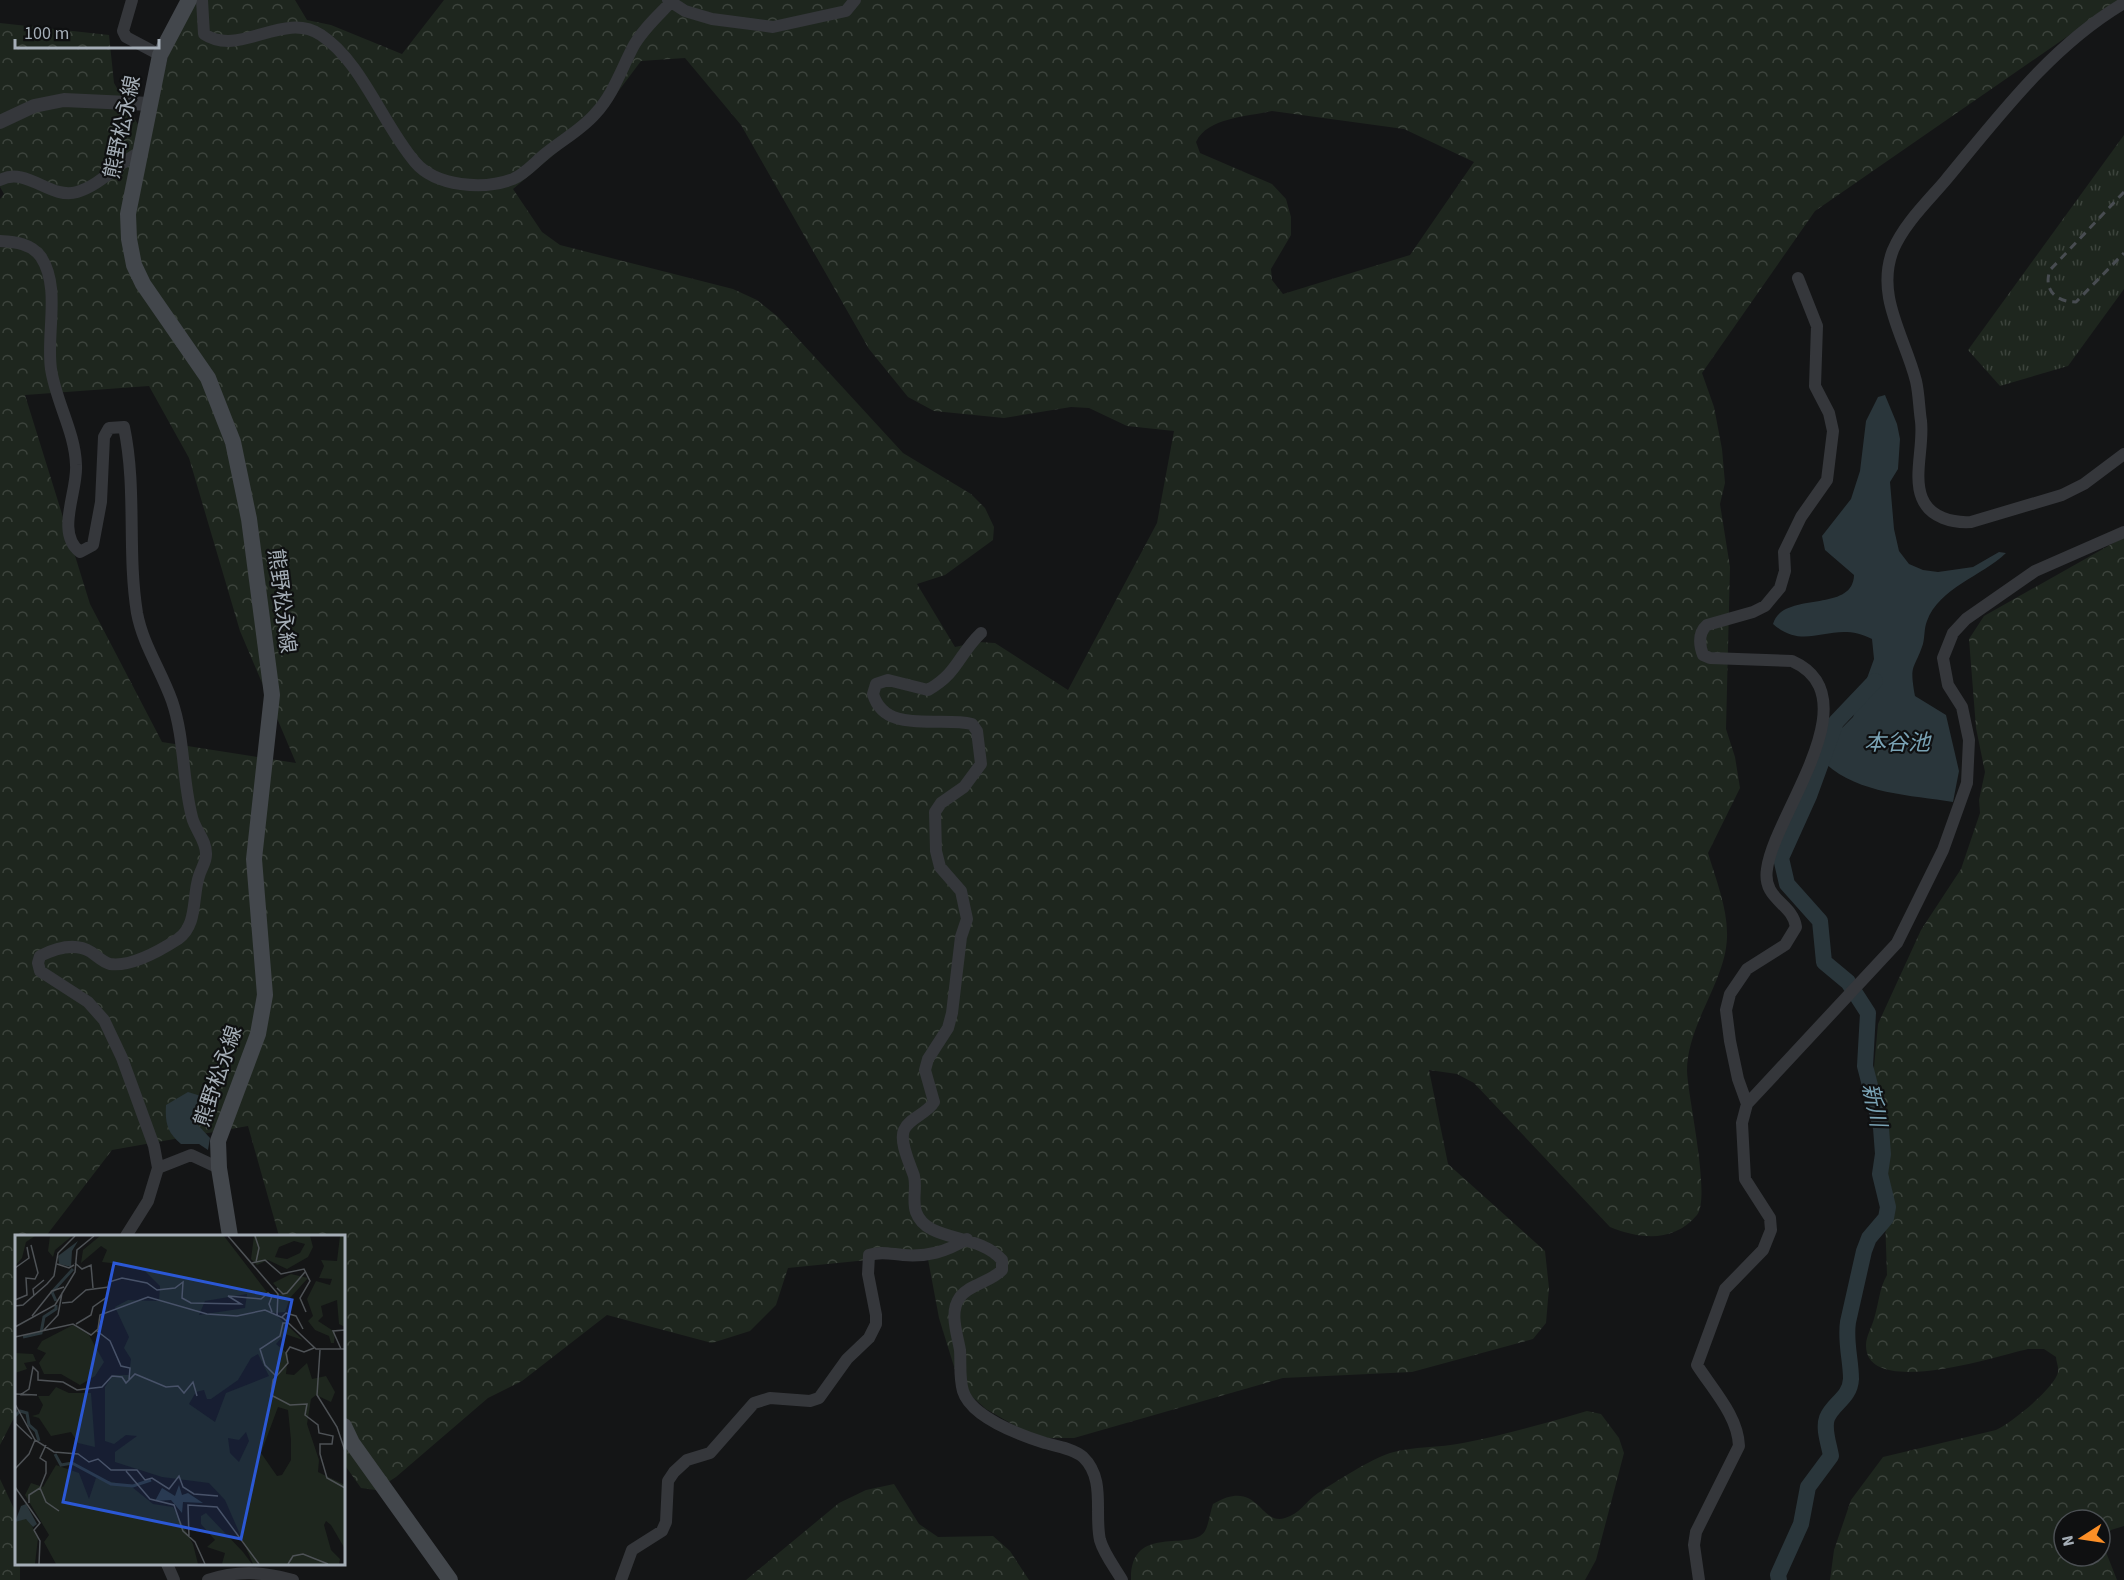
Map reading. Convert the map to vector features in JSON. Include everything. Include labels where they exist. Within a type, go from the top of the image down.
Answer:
[{"type":"main road","name":"熊野松永線","points":[[189,0],[160,55],[128,214],[129,239],[134,265],[143,284],[208,378],[233,442],[249,519],[272,695],[254,859],[265,995],[258,1034],[218,1142],[219,1168],[230,1235]]},
{"type":"main road","points":[[345,1428],[352,1443],[450,1580]]},
{"type":"street","points":[[132,0],[123,31],[126,38],[160,55]]},
{"type":"street","points":[[202,0],[204,34],[222,42],[293,26],[307,28],[322,36],[356,70],[399,142],[417,164],[429,175],[450,182],[472,184],[513,178],[596,114],[616,84],[633,45],[670,1],[685,11],[712,19],[773,27],[846,11],[855,0]]},
{"type":"street","points":[[2124,3],[2097,18],[2072,42],[2055,54],[1976,143],[1906,227],[1894,248],[1887,286],[1892,311],[1916,382],[1922,434],[1920,486],[1922,499],[1931,512],[1957,523],[1971,522],[2062,495],[2084,484],[2124,454]]},
{"type":"street","points":[[0,122],[34,106],[64,100],[150,104]]},
{"type":"street","points":[[0,180],[20,176],[55,190],[76,192],[108,175],[128,158],[140,152]]},
{"type":"street","points":[[0,241],[18,242],[32,248],[45,265],[52,295],[48,345],[51,372],[59,404],[72,437],[76,463],[76,485],[70,510],[69,536],[72,546],[80,552],[93,545],[98,527],[104,438],[109,428],[124,427],[131,462],[137,612],[144,641],[173,703],[184,754],[185,784],[192,819],[205,845],[206,855],[198,878],[194,910],[187,929],[179,938],[134,961],[106,963],[82,946],[71,946],[40,956],[38,963],[40,972],[88,1002],[104,1020],[122,1058],[154,1146],[159,1168],[148,1201],[127,1235]]},
{"type":"street","points":[[1747,1104],[1738,1079],[1726,1010],[1730,994],[1747,969],[1785,945],[1796,927],[1792,913],[1772,896],[1766,872],[1771,849],[1822,732],[1825,703],[1811,671],[1801,665],[1792,661],[1710,658],[1703,655],[1699,645],[1702,630],[1707,625],[1753,612],[1765,606],[1780,588],[1785,571],[1784,552],[1801,517],[1827,480],[1833,431],[1829,412],[1815,386],[1817,326],[1798,278]]},
{"type":"street","points":[[1699,1580],[1694,1545],[1696,1532],[1739,1446],[1734,1420],[1697,1365],[1725,1289],[1763,1250],[1771,1230],[1770,1218],[1745,1179],[1742,1123],[1747,1104],[1897,943],[1918,904],[1955,820],[1967,783],[1969,740],[1962,707],[1948,685],[1943,658],[1953,633],[1966,619],[2036,571],[2124,532]]},
{"type":"street","points":[[981,633],[971,643],[957,667],[928,690],[888,680],[876,684],[873,694],[880,710],[892,717],[922,722],[946,719],[972,724],[977,731],[981,764],[974,777],[941,803],[935,812],[936,851],[940,867],[961,891],[965,899],[967,919],[961,937],[952,1013],[948,1028],[928,1059],[925,1071],[934,1102],[930,1109],[909,1123],[903,1132],[915,1181],[913,1201],[917,1215],[923,1224],[939,1234],[967,1239],[993,1249],[1002,1260],[1002,1270],[996,1276],[962,1295],[956,1305],[954,1315],[960,1353],[959,1368],[969,1404],[981,1415],[1017,1432],[1074,1452],[1084,1458],[1095,1478],[1098,1491],[1096,1520],[1101,1543],[1122,1580]]},
{"type":"street","points":[[159,1168],[191,1155],[219,1168]]},
{"type":"street","points":[[621,1580],[632,1550],[662,1531],[666,1522],[668,1481],[674,1472],[687,1460],[710,1453],[754,1402],[770,1398],[810,1401],[819,1398],[847,1359],[869,1338],[876,1324],[876,1315],[868,1274],[869,1255],[878,1252],[926,1255],[948,1250],[967,1239]]},
{"type":"street","points":[[168,1565],[174,1580]]},
{"type":"street","points":[[212,1579],[240,1572],[264,1573],[293,1580]]},
{"type":"green space","points":[[193,0],[295,0],[307,20],[331,25],[402,54],[444,0],[2120,0],[1815,211],[1702,373],[1714,407],[1722,449],[1725,483],[1720,504],[1730,567],[1726,729],[1735,757],[1740,788],[1708,853],[1724,905],[1727,937],[1720,970],[1693,1036],[1689,1054],[1688,1084],[1698,1146],[1701,1205],[1697,1215],[1688,1224],[1678,1230],[1656,1236],[1633,1234],[1610,1227],[1474,1083],[1457,1074],[1429,1070],[1448,1164],[1545,1251],[1549,1288],[1546,1323],[1533,1339],[1412,1372],[1283,1378],[1074,1438],[1036,1438],[986,1409],[960,1386],[939,1318],[927,1254],[788,1268],[776,1305],[750,1331],[712,1343],[607,1315],[522,1381],[488,1398],[396,1477],[376,1490],[361,1488],[345,1465],[345,1235],[279,1235],[248,1126],[112,1150],[47,1235],[15,1235],[15,1416],[0,1445],[0,199],[4,194],[0,187],[0,23],[109,35],[114,83],[147,140],[174,33]],"holes":[[[685,58],[741,125],[869,349],[908,397],[934,411],[1004,418],[1071,407],[1089,408],[1127,426],[1174,431],[1157,523],[1068,690],[995,643],[978,642],[955,647],[917,584],[945,575],[993,540],[994,527],[985,508],[971,494],[903,453],[778,317],[757,300],[733,289],[560,245],[542,232],[513,189],[599,117],[641,61]],[[1272,111],[1404,129],[1474,162],[1410,255],[1283,294],[1272,280],[1271,269],[1291,235],[1291,217],[1286,199],[1272,184],[1200,153],[1196,142],[1209,127],[1229,119]],[[149,386],[189,458],[240,631],[296,763],[162,742],[90,604],[25,395]]]},
{"type":"green space","points":[[2124,135],[2124,289],[2068,366],[2000,386],[1968,350]]},
{"type":"green space","points":[[2124,537],[2124,1526],[2112,1530],[2112,1508],[2052,1508],[2052,1568],[2112,1567],[2117,1580],[1830,1580],[1834,1550],[1851,1500],[1883,1457],[1996,1430],[2041,1396],[2058,1372],[2056,1357],[2044,1349],[2028,1349],[1936,1370],[1909,1372],[1887,1370],[1872,1361],[1866,1345],[1887,1275],[1883,1159],[1870,1111],[1878,1024],[1921,930],[1961,869],[1980,813],[1979,800],[1985,772],[1976,728],[1969,639],[1984,616]]},
{"type":"green space","points":[[1587,1411],[1601,1414],[1619,1438],[1624,1453],[1596,1560],[1585,1580],[1131,1580],[1133,1562],[1140,1551],[1162,1542],[1198,1537],[1205,1531],[1213,1504],[1228,1497],[1240,1496],[1249,1499],[1276,1519],[1285,1518],[1295,1514],[1318,1493],[1390,1453],[1479,1440]]},
{"type":"green space","points":[[0,1479],[15,1511],[15,1565],[20,1565],[20,1580],[0,1580]]},
{"type":"green space","points":[[894,1484],[919,1524],[938,1537],[993,1536],[1010,1551],[1029,1580],[746,1580],[839,1503],[866,1490]]},
{"type":"water","name":"本谷池","points":[[1885,395],[1897,424],[1900,439],[1898,469],[1890,482],[1894,529],[1899,551],[1909,564],[1923,570],[1938,572],[1973,567],[1999,552],[2006,553],[1941,600],[1926,624],[1923,644],[1913,668],[1915,696],[1946,715],[1959,771],[1953,802],[1886,792],[1854,782],[1826,764],[1832,738],[1853,717],[1874,659],[1872,639],[1844,632],[1797,636],[1773,624],[1779,614],[1790,607],[1831,599],[1851,587],[1854,575],[1825,550],[1822,536],[1851,499],[1860,471],[1866,421],[1878,397]]},
{"type":"water","points":[[188,1092],[201,1096],[192,1113],[197,1124],[210,1138],[208,1150],[199,1144],[181,1144],[168,1127],[166,1105]]},
{"type":"waterway","name":"新川","points":[[1779,1580],[1778,1575],[1801,1524],[1808,1487],[1831,1456],[1826,1422],[1850,1386],[1848,1322],[1864,1251],[1869,1238],[1886,1218],[1888,1207],[1880,1174],[1883,1154],[1881,1128],[1865,1066],[1868,1013],[1848,982],[1824,962],[1820,921],[1787,884],[1781,858],[1809,796],[1836,722],[1875,681]]},
{"type":"railway","points":[[2124,192],[2050,270],[2048,277],[2050,289],[2057,297],[2076,302],[2124,253]]}]
